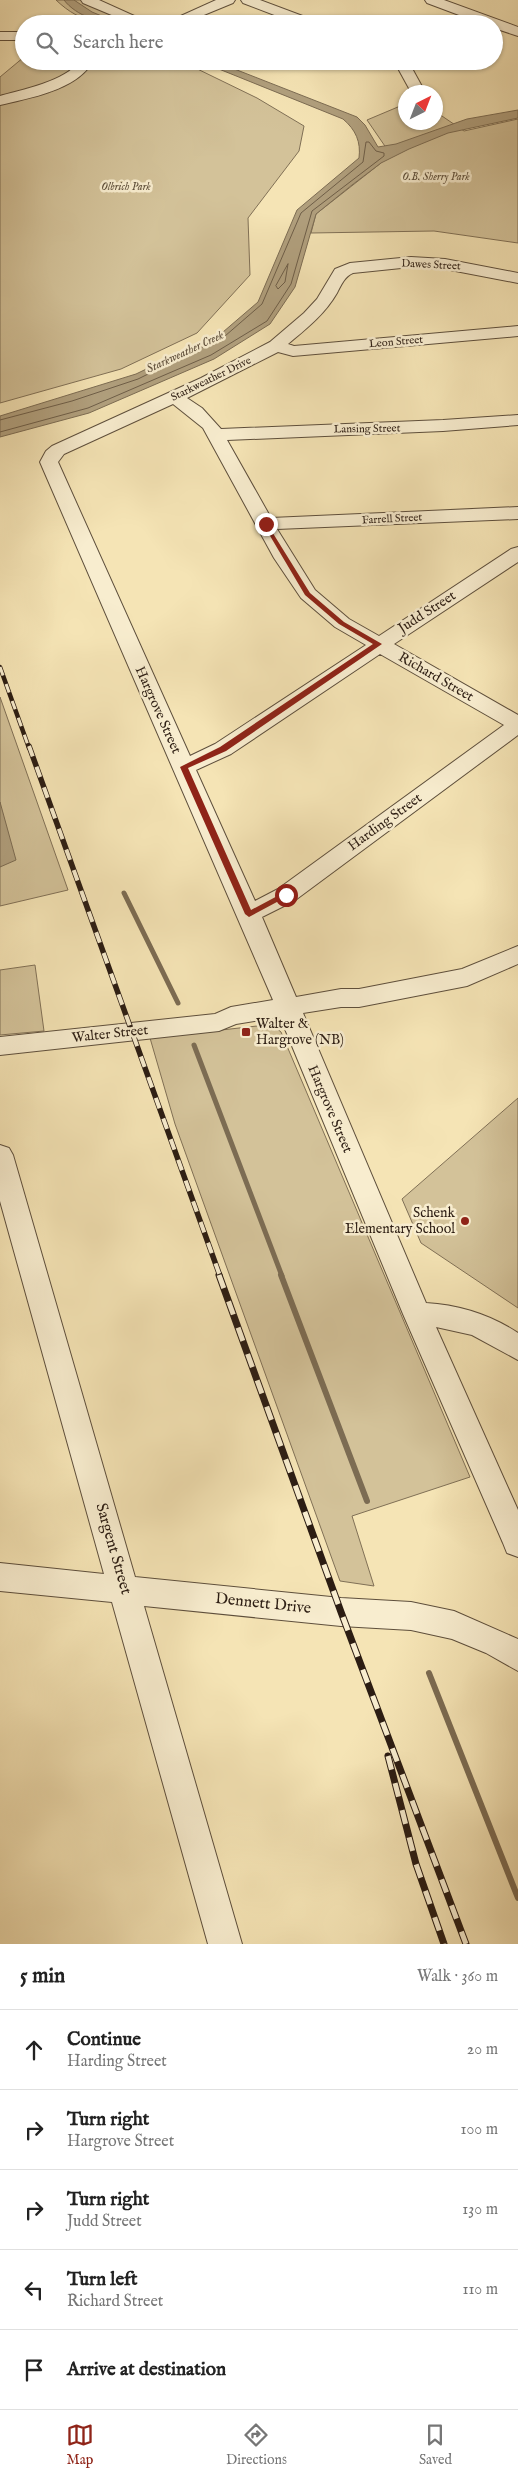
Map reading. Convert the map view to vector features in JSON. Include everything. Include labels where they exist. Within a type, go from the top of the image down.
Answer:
[{"type":"street","points":[[88,0],[124,15]]},
{"type":"street","points":[[192,15],[228,0]]},
{"type":"street","points":[[248,0],[287,15]]},
{"type":"street","points":[[432,0],[472,15]]},
{"type":"street","points":[[503,26],[518,32]]},
{"type":"street","points":[[0,36],[15,36]]},
{"type":"street","points":[[503,36],[518,36]]},
{"type":"street","points":[[0,101],[72,76],[81,70]]},
{"type":"street","points":[[406,70],[414,85]]},
{"type":"street","name":"Dawes Street","points":[[344,270],[368,264],[445,264],[518,278]]},
{"type":"street","name":"Starkweather Drive","points":[[52,455],[245,363],[276,346],[310,317],[324,301],[339,274],[344,270]]},
{"type":"street","name":"Leon Street","points":[[276,346],[293,351],[518,332]]},
{"type":"street","name":"Richard Street","points":[[174,397],[196,412],[217,435],[266,524],[308,594],[342,623],[518,724]]},
{"type":"street","name":"Lansing Street","points":[[217,435],[270,431],[415,428],[518,420]]},
{"type":"street","name":"Hargrove Street","points":[[52,455],[49,462],[249,914],[417,1314],[518,1543]]},
{"type":"street","name":"Farrell Street","points":[[266,524],[518,512]]},
{"type":"street","name":"Judd Street","points":[[184,767],[223,749],[378,644],[518,553]]},
{"type":"street","name":"Harding Street","points":[[249,914],[286,895],[518,724]]},
{"type":"street","name":"Walter Street","points":[[0,1046],[219,1022],[234,1026],[289,1013],[349,1007],[359,998],[466,977],[518,954]]},
{"type":"street","name":"Sargent Street","points":[[0,1155],[225,1944]]},
{"type":"street","points":[[417,1314],[443,1314],[466,1320],[494,1331],[518,1348]]},
{"type":"street","name":"Dennett Drive","points":[[0,1577],[341,1612],[418,1617],[454,1625],[475,1633],[518,1656]]},
{"type":"green space","points":[[56,0],[84,0],[118,15],[77,15]]},
{"type":"green space","name":"Olbrich Park","points":[[15,64],[15,70],[199,70],[257,98],[304,126],[299,151],[248,218],[250,275],[197,333],[121,369],[0,403],[0,77]]},
{"type":"green space","name":"O.B. Sherry Park","points":[[398,107],[398,130],[443,130],[443,117],[464,131],[518,119],[518,243],[434,231],[311,233],[316,214],[381,163],[389,152],[367,120]]},
{"type":"green space","points":[[0,697],[68,890],[0,906]]},
{"type":"green space","points":[[35,965],[44,1031],[0,1035],[0,970]]},
{"type":"green space","points":[[266,1025],[276,1028],[281,1032],[470,1477],[352,1516],[374,1586],[340,1581],[175,1124],[150,1038]]},
{"type":"green space","name":"Schenk Elementary School","points":[[518,1098],[518,1308],[421,1243],[402,1199]]},
{"type":"water","points":[[64,0],[74,0],[99,15],[82,15]]},
{"type":"water","name":"Starkweather Creek","points":[[221,70],[237,70],[357,117],[365,125],[378,147],[396,144],[436,130],[443,130],[443,127],[467,119],[518,110],[518,118],[448,133],[381,163],[316,214],[295,287],[270,324],[214,359],[89,413],[0,437],[0,416],[136,374],[223,332],[258,302],[297,210],[359,158],[357,137],[343,119]]},
{"type":"water","points":[[0,802],[16,860],[0,867]]},
{"type":"waterway","points":[[124,893],[178,1003]]},
{"type":"waterway","points":[[194,1045],[282,1276]]},
{"type":"waterway","points":[[281,1275],[367,1501]]},
{"type":"waterway","points":[[429,1673],[518,1898]]},
{"type":"railway","points":[[0,667],[29,748]]},
{"type":"railway","points":[[29,746],[220,1276]]},
{"type":"railway","points":[[219,1275],[341,1612],[466,1944]]},
{"type":"railway","points":[[388,1756],[416,1864],[444,1944]]},
{"type":"place","name":"Walter & Hargrove (NB)","points":[[246,1032]]},
{"type":"place","name":"Schenk Elementary School","points":[[465,1221]]},
{"type":"route","points":[[266,524],[284,558],[308,594],[326,612],[378,644],[223,749],[184,767],[249,914],[286,895]]}]
